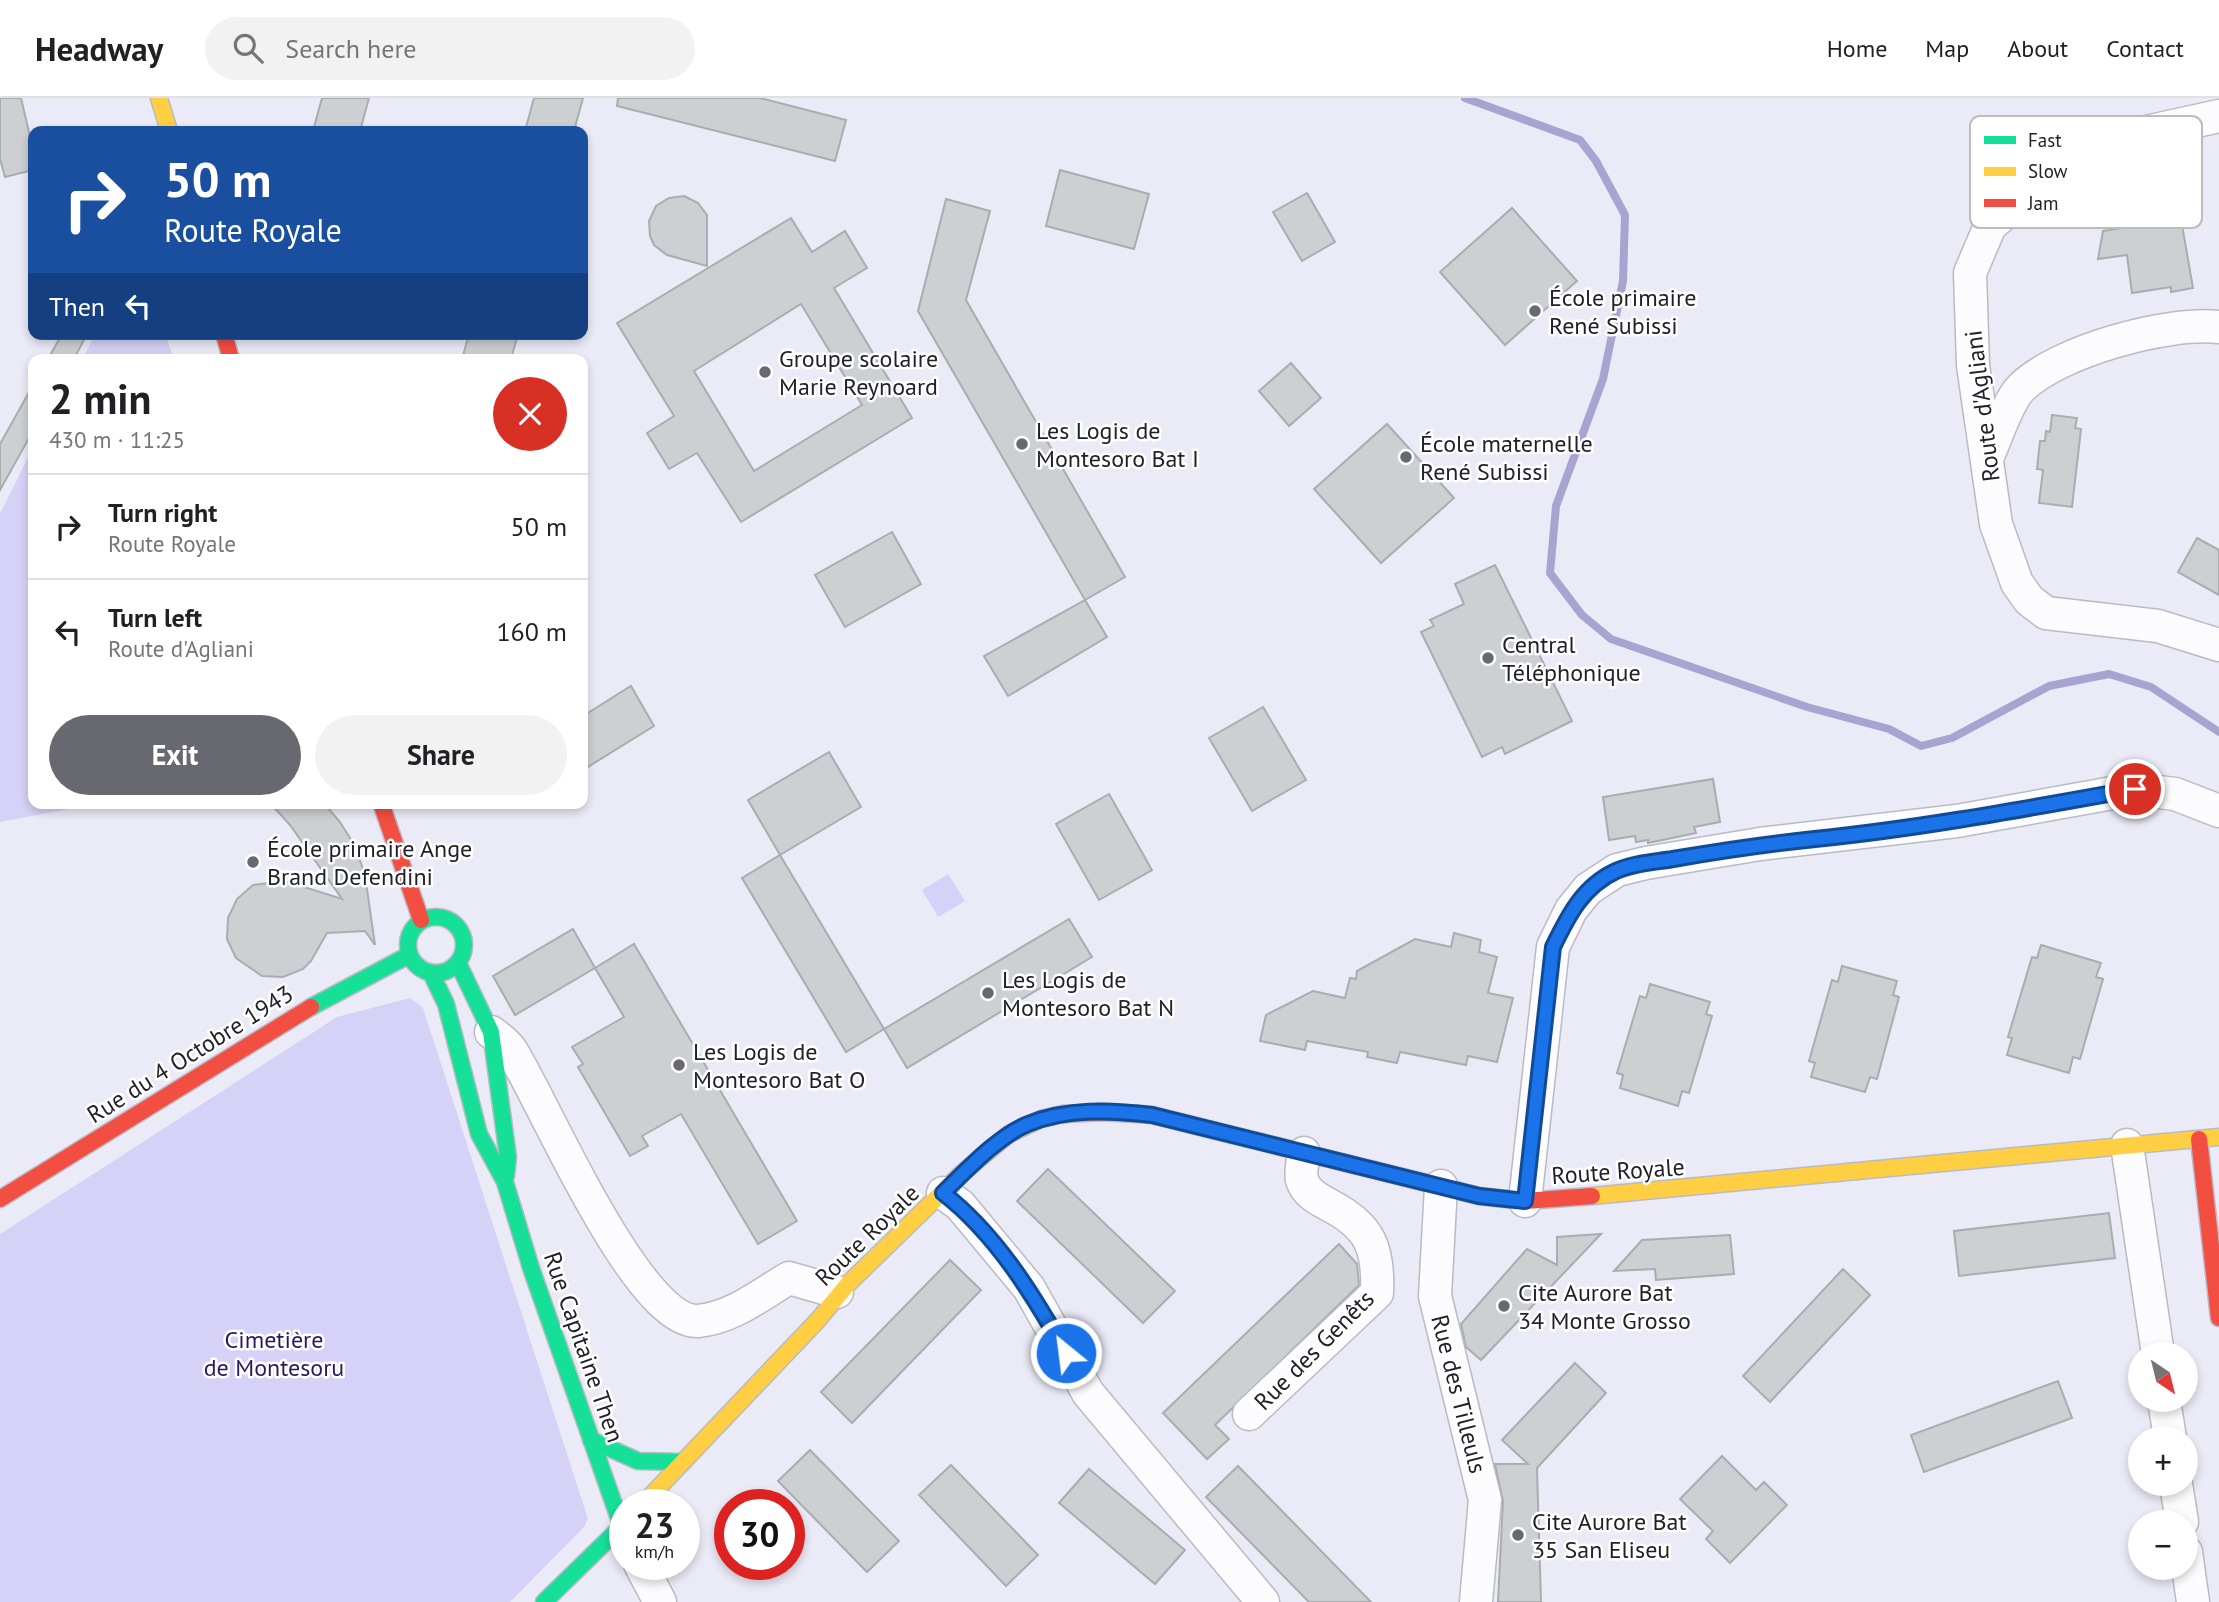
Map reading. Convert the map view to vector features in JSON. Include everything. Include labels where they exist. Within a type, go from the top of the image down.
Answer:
[{"type":"main road","points":[[159,98],[167,126]]},
{"type":"main road","points":[[383,809],[421,920]]},
{"type":"main road","points":[[440,916],[458,926],[465,944],[458,963],[441,973],[431,973],[422,970],[409,955],[409,935],[421,920],[440,916]]},
{"type":"main road","name":"Rue du 4 Octobre 1943","points":[[0,1199],[323,999],[409,955]]},
{"type":"main road","name":"Rue Capitaine Then","points":[[458,963],[491,1032],[500,1082],[508,1157],[505,1182]]},
{"type":"main road","name":"Rue Capitaine Then","points":[[431,973],[446,1004],[479,1134],[505,1182],[531,1268],[591,1440],[613,1489]]},
{"type":"main road","name":"Route Royale","points":[[658,1489],[818,1320],[837,1292],[987,1152],[1026,1124],[1069,1114],[1106,1110],[1152,1115],[1479,1196],[1525,1201],[1658,1192],[2219,1137]]},
{"type":"main road","points":[[2199,1139],[2219,1318]]},
{"type":"main road","points":[[591,1440],[638,1461],[683,1462]]},
{"type":"main road","name":"Route Royale","points":[[544,1602],[609,1540]]},
{"type":"street","name":"Route d'Agliani","points":[[1989,228],[1970,274],[1973,365],[1996,524],[2017,583],[2029,600],[2046,613],[2158,626],[2219,645]]},
{"type":"street","points":[[1987,456],[2019,390],[2036,376],[2130,336],[2196,324],[2219,327]]},
{"type":"street","points":[[1525,1201],[1553,947],[1588,889],[1616,870],[1760,844],[1957,821],[2135,789],[2175,794],[2219,811]]},
{"type":"street","points":[[491,1032],[509,1047],[541,1111],[635,1275],[664,1306],[695,1321],[733,1313],[789,1278],[837,1292]]},
{"type":"street","points":[[458,1054],[541,1111]]},
{"type":"street","points":[[2127,1145],[2156,1342]]},
{"type":"street","name":"Rue des Genêts","points":[[1249,1413],[1377,1293],[1378,1264],[1369,1235],[1346,1213],[1312,1196],[1302,1179],[1304,1153]]},
{"type":"street","name":"Rue des Tilleuls","points":[[1441,1186],[1436,1296],[1485,1500],[1476,1602]]},
{"type":"street","points":[[943,1193],[960,1205],[1029,1288],[1088,1393],[1263,1602]]},
{"type":"street","points":[[648,1580],[660,1602]]},
{"type":"street","points":[[2190,1580],[2193,1602]]},
{"type":"green space","points":[[93,340],[167,340],[172,354],[85,354]]},
{"type":"green space","points":[[28,457],[28,809],[69,809],[0,822],[0,514]]},
{"type":"green space","points":[[948,874],[965,901],[938,917],[922,890]]},
{"type":"green space","name":"Cimetière de Montesoru","points":[[410,998],[423,1008],[588,1519],[584,1527],[510,1602],[0,1602],[0,1234],[337,1017]]},
{"type":"building","points":[[0,98],[21,98],[28,128],[28,171],[5,177],[0,159]]},
{"type":"building","points":[[322,98],[369,98],[361,126],[314,126]]},
{"type":"building","points":[[534,98],[583,98],[575,126],[526,126]]},
{"type":"building","points":[[618,98],[760,98],[846,120],[835,161],[617,106]]},
{"type":"building","points":[[1060,170],[1149,194],[1134,249],[1046,226]]},
{"type":"building","points":[[1307,193],[1335,242],[1302,261],[1273,212]]},
{"type":"building","points":[[684,196],[698,203],[707,215],[707,266],[667,255],[654,245],[650,236],[649,221],[656,206],[669,198]]},
{"type":"building","name":"Les Logis de Montesoro Bat I","points":[[946,199],[990,211],[966,300],[1125,577],[1085,600],[918,311]]},
{"type":"building","points":[[1512,208],[1577,281],[1505,345],[1440,272]]},
{"type":"building","points":[[791,218],[812,252],[845,231],[867,268],[834,288],[912,418],[741,522],[697,453],[669,469],[647,433],[674,416],[617,323]],"holes":[[[801,304],[862,405],[754,471],[694,371]]]},
{"type":"building","points":[[2122,228],[2183,228],[2193,288],[2171,292],[2171,287],[2132,293],[2127,255],[2098,259],[2103,231]]},
{"type":"building","points":[[59,340],[84,340],[77,354],[51,354]]},
{"type":"building","points":[[467,340],[516,340],[512,354],[463,354]]},
{"type":"building","points":[[1291,363],[1321,398],[1289,426],[1259,391]]},
{"type":"building","points":[[28,394],[28,440],[0,490],[0,444]]},
{"type":"building","points":[[2052,415],[2077,418],[2075,428],[2081,429],[2072,507],[2039,503],[2043,470],[2037,469],[2040,441],[2045,441],[2046,431],[2050,432]]},
{"type":"building","points":[[1387,424],[1454,498],[1381,563],[1314,489]]},
{"type":"building","points":[[892,532],[921,584],[845,627],[815,575]]},
{"type":"building","points":[[2197,538],[2219,550],[2219,595],[2178,572]]},
{"type":"building","name":"Central Téléphonique","points":[[1495,565],[1572,721],[1505,754],[1502,747],[1482,757],[1421,632],[1434,626],[1430,620],[1464,604],[1455,584]]},
{"type":"building","points":[[1085,600],[1107,637],[1008,696],[984,656]]},
{"type":"building","points":[[631,686],[654,726],[588,767],[588,713]]},
{"type":"building","points":[[1263,707],[1306,780],[1252,811],[1209,738]]},
{"type":"building","points":[[829,752],[861,807],[780,855],[748,800]]},
{"type":"building","points":[[1713,779],[1720,822],[1694,827],[1696,833],[1648,843],[1648,840],[1636,842],[1635,836],[1609,840],[1603,797]]},
{"type":"building","points":[[1109,794],[1152,870],[1099,900],[1056,824]]},
{"type":"building","points":[[275,809],[329,809],[340,822],[355,846],[365,875],[375,945],[365,931],[327,933],[311,961],[303,969],[283,977],[262,976],[236,958],[227,939],[228,918],[237,899],[253,885],[285,881],[342,899],[290,825]]},
{"type":"building","points":[[780,855],[884,1029],[846,1052],[742,878]]},
{"type":"building","name":"Les Logis de Montesoro Bat N","points":[[1069,919],[1092,957],[907,1068],[884,1029]]},
{"type":"building","points":[[573,929],[595,968],[515,1015],[493,976]]},
{"type":"building","points":[[1454,933],[1481,940],[1479,952],[1497,957],[1488,993],[1513,998],[1497,1062],[1468,1056],[1466,1065],[1400,1052],[1397,1063],[1367,1057],[1368,1052],[1307,1041],[1305,1050],[1260,1041],[1266,1015],[1313,991],[1345,998],[1350,978],[1356,979],[1357,971],[1415,939],[1451,947]]},
{"type":"building","name":"Les Logis de Montesoro Bat O","points":[[634,944],[797,1221],[758,1244],[681,1114],[642,1136],[648,1146],[630,1156],[578,1067],[583,1064],[572,1047],[624,1017],[595,968]]},
{"type":"building","points":[[2041,945],[2101,963],[2096,977],[2103,979],[2080,1059],[2073,1057],[2069,1073],[2007,1055],[2012,1038],[2008,1037],[2032,957],[2037,958]]},
{"type":"building","points":[[1842,966],[1897,981],[1893,995],[1899,997],[1877,1079],[1870,1077],[1865,1092],[1811,1077],[1815,1063],[1809,1061],[1832,980],[1838,982]]},
{"type":"building","points":[[1650,984],[1710,1002],[1706,1014],[1712,1016],[1689,1093],[1682,1091],[1678,1106],[1620,1088],[1623,1075],[1617,1073],[1640,996],[1646,998]]},
{"type":"building","points":[[1048,1169],[1175,1291],[1143,1323],[1017,1201]]},
{"type":"building","points":[[2109,1213],[2115,1258],[1959,1276],[1954,1231]]},
{"type":"building","points":[[1601,1234],[1481,1360],[1466,1347],[1461,1324],[1527,1249],[1557,1265],[1557,1237]]},
{"type":"building","points":[[1730,1235],[1734,1274],[1656,1280],[1655,1269],[1614,1271],[1642,1240]]},
{"type":"building","points":[[1339,1244],[1357,1264],[1359,1285],[1215,1425],[1229,1439],[1207,1459],[1163,1413]]},
{"type":"building","points":[[950,1260],[981,1290],[852,1423],[821,1392]]},
{"type":"building","points":[[1843,1269],[1870,1295],[1770,1402],[1743,1376]]},
{"type":"building","name":"Cite Aurore Bat 35 San Eliseu","points":[[1575,1363],[1606,1393],[1537,1468],[1541,1602],[1498,1602],[1503,1501],[1495,1464],[1528,1464],[1502,1440]]},
{"type":"building","points":[[2058,1381],[2072,1418],[1924,1472],[1911,1435]]},
{"type":"building","points":[[810,1450],[899,1541],[867,1572],[805,1509],[805,1489],[786,1489],[778,1481]]},
{"type":"building","points":[[1722,1456],[1756,1490],[1764,1482],[1787,1505],[1730,1563],[1706,1539],[1713,1531],[1680,1499]]},
{"type":"building","points":[[951,1465],[1038,1555],[1006,1586],[919,1495]]},
{"type":"building","points":[[1238,1466],[1371,1602],[1309,1602],[1206,1497]]},
{"type":"building","points":[[1089,1469],[1185,1550],[1155,1584],[1059,1503]]},
{"type":"waterway","points":[[1465,98],[1580,140],[1596,161],[1625,215],[1623,281],[1603,379],[1556,506],[1550,573],[1582,615],[1611,639],[1807,707],[1889,729],[1921,746],[1952,738],[2049,686],[2109,674],[2151,687],[2219,732]]},
{"type":"traffic: fast","points":[[430,917],[442,917],[452,921],[460,929],[464,945],[460,961],[452,969],[442,973],[430,973],[420,969],[412,961],[408,951],[408,939],[412,929],[420,921],[430,917]]},
{"type":"traffic: fast","points":[[311,1007],[409,955]]},
{"type":"traffic: fast","points":[[458,963],[491,1032],[508,1157],[506,1176]]},
{"type":"traffic: fast","points":[[431,973],[446,1004],[479,1134],[505,1182],[531,1268],[609,1490]]},
{"type":"traffic: fast","points":[[591,1440],[638,1461],[683,1462]]},
{"type":"traffic: fast","points":[[544,1602],[609,1539]]},
{"type":"traffic: slow","points":[[159,98],[167,126]]},
{"type":"traffic: slow","points":[[657,1489],[818,1320],[848,1284],[961,1174],[1009,1134],[1041,1119],[1063,1114]]},
{"type":"traffic: slow","points":[[1592,1196],[2219,1137]]},
{"type":"traffic: jam","points":[[226,340],[230,354]]},
{"type":"traffic: jam","points":[[383,809],[421,920]]},
{"type":"traffic: jam","points":[[0,1199],[311,1007]]},
{"type":"traffic: jam","points":[[1063,1114],[1105,1112],[1152,1115],[1479,1196],[1525,1201],[1592,1196]]},
{"type":"traffic: jam","points":[[2199,1139],[2219,1318]]},
{"type":"place","name":"École primaire René Subissi","points":[[1535,311]]},
{"type":"place","name":"Groupe scolaire Marie Reynoard","points":[[765,372]]},
{"type":"place","name":"Les Logis de Montesoro Bat I","points":[[1022,444]]},
{"type":"place","name":"École maternelle René Subissi","points":[[1406,457]]},
{"type":"place","name":"Central Téléphonique","points":[[1488,658]]},
{"type":"place","name":"École primaire Ange Brand Defendini","points":[[253,862]]},
{"type":"place","name":"Les Logis de Montesoro Bat N","points":[[988,993]]},
{"type":"place","name":"Les Logis de Montesoro Bat O","points":[[679,1065]]},
{"type":"place","name":"Cite Aurore Bat 34 Monte Grosso","points":[[1504,1306]]},
{"type":"place","name":"Cite Aurore Bat 35 San Eliseu","points":[[1518,1535]]},
{"type":"route","points":[[1066,1353],[1029,1288],[960,1205],[943,1193],[987,1152],[1026,1124],[1069,1114],[1106,1110],[1152,1115],[1479,1196],[1525,1201],[1553,947],[1571,910],[1588,889],[1616,870],[1760,844],[1957,821],[2135,789]]}]
